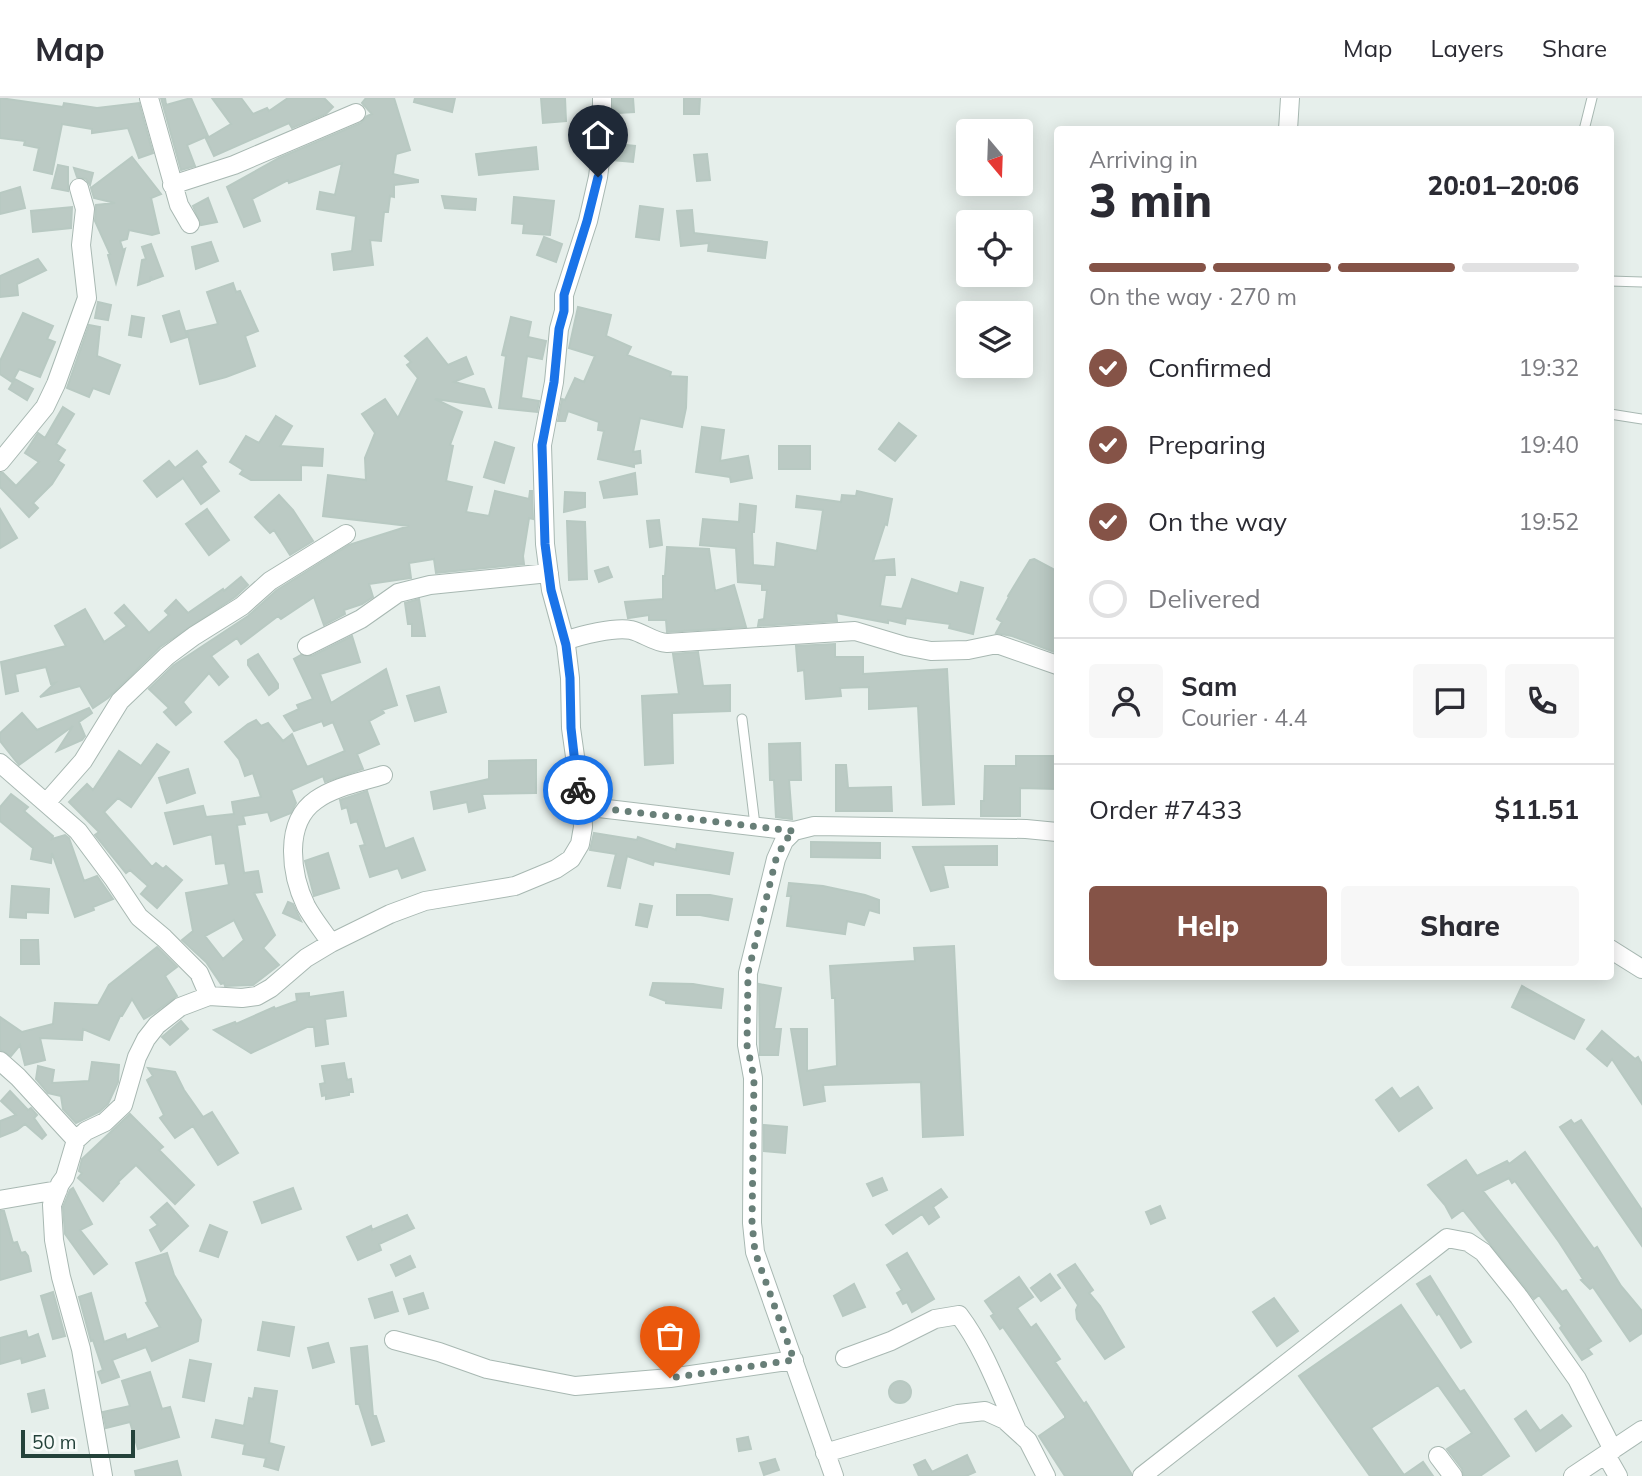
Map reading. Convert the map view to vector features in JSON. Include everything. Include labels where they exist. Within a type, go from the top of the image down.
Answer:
[{"type":"street","points":[[149,98],[172,185],[190,224]]},
{"type":"street","points":[[103,1476],[81,1349],[61,1277],[54,1240],[52,1205],[65,1177],[76,1140],[86,1131],[105,1122],[123,1105],[137,1058],[146,1039],[157,1025],[180,1007],[209,996],[257,996],[271,988],[306,958],[390,914],[425,901],[515,886],[556,869],[571,859],[580,844],[583,827],[582,806],[575,763],[570,678],[545,544],[543,437],[554,382],[564,295],[598,177],[602,146],[602,98]]},
{"type":"street","points":[[1288,126],[1290,98]]},
{"type":"street","points":[[172,185],[234,165],[356,113]]},
{"type":"street","points":[[0,462],[45,407],[88,299],[81,246],[85,209],[79,188]]},
{"type":"street","points":[[47,803],[83,761],[120,701],[167,656],[242,606],[270,581],[346,534]]},
{"type":"street","points":[[307,646],[361,619],[398,593],[411,589],[549,573]]},
{"type":"street","points":[[565,640],[621,630],[632,630],[657,643],[855,631],[931,651],[968,650],[997,644],[1054,664]]},
{"type":"street","points":[[0,763],[78,831],[143,923],[164,938],[199,973],[209,996]]},
{"type":"street","points":[[331,943],[306,906],[295,873],[292,845],[299,818],[317,799],[383,775]]},
{"type":"street","points":[[582,806],[794,831],[814,826],[1054,832]]},
{"type":"street","points":[[794,831],[785,841],[776,859],[748,973],[747,1045],[754,1078],[752,1223],[755,1252],[834,1476]]},
{"type":"street","points":[[1614,952],[1642,969]]},
{"type":"street","points":[[0,1061],[76,1140]]},
{"type":"street","points":[[0,1200],[58,1190]]},
{"type":"street","points":[[1142,1476],[1447,1238],[1468,1242],[1483,1252],[1519,1297],[1577,1379],[1618,1476]]},
{"type":"street","points":[[845,1358],[891,1341],[935,1319],[960,1315],[969,1328],[1017,1431]]},
{"type":"street","points":[[394,1340],[487,1369],[575,1386],[670,1378],[794,1360]]},
{"type":"street","points":[[825,1453],[958,1414],[985,1411],[1005,1420],[1028,1441],[1046,1476]]},
{"type":"street","points":[[1573,1476],[1642,1430]]},
{"type":"street","points":[[1437,1456],[1453,1476]]},
{"type":"lane","points":[[1585,126],[1592,98]]},
{"type":"lane","points":[[1614,281],[1642,282]]},
{"type":"lane","points":[[1614,415],[1642,419]]},
{"type":"lane","points":[[742,719],[755,825]]},
{"type":"building","points":[[0,98],[63,107],[64,103],[97,108],[139,103],[153,153],[139,158],[128,128],[92,133],[92,129],[62,124],[52,174],[34,170],[39,148],[24,145],[25,141],[0,138]]},
{"type":"building","points":[[161,98],[165,98],[166,105],[191,98],[208,136],[187,145],[195,166],[181,170]]},
{"type":"building","points":[[212,98],[241,98],[253,114],[267,108],[269,111],[288,98],[324,98],[333,107],[326,114],[292,128],[289,123],[214,156],[206,139],[231,124]]},
{"type":"building","points":[[366,98],[394,98],[410,150],[396,154],[393,174],[418,180],[394,185],[394,197],[390,196],[388,212],[384,212],[381,241],[370,240],[373,265],[334,270],[332,254],[352,251],[356,216],[317,209],[320,192],[335,195],[342,163],[289,183],[288,180],[252,199],[260,221],[244,227],[227,187],[279,158],[361,123],[372,114],[362,103]]},
{"type":"building","points":[[415,98],[455,98],[452,112],[414,102]]},
{"type":"building","points":[[541,98],[565,98],[566,121],[543,123]]},
{"type":"building","points":[[613,98],[633,98],[634,112],[618,113],[616,144],[635,146],[633,162],[612,160]]},
{"type":"building","points":[[684,98],[700,98],[699,114],[684,114]]},
{"type":"building","points":[[536,147],[538,169],[479,175],[476,154]]},
{"type":"building","points":[[707,154],[710,180],[697,181],[694,155]]},
{"type":"building","points":[[132,157],[161,194],[151,198],[159,233],[152,235],[129,230],[127,239],[120,241],[123,250],[125,249],[116,283],[108,255],[110,254],[95,221],[96,205],[115,203],[94,198],[91,188]]},
{"type":"building","points":[[58,165],[68,167],[68,191],[52,188]]},
{"type":"building","points":[[74,168],[93,173],[90,185],[86,179],[77,177]]},
{"type":"building","points":[[20,187],[25,208],[0,214],[0,193]]},
{"type":"building","points":[[442,196],[476,199],[475,210],[445,208]]},
{"type":"building","points":[[514,197],[554,201],[550,235],[523,233],[524,224],[512,223]]},
{"type":"building","points":[[208,198],[217,222],[201,225],[193,206]]},
{"type":"building","points":[[640,206],[663,209],[659,240],[636,237]]},
{"type":"building","points":[[72,207],[71,228],[33,232],[31,211]]},
{"type":"building","points":[[692,210],[694,233],[767,242],[765,258],[708,251],[709,243],[681,246],[677,211]]},
{"type":"building","points":[[544,237],[562,244],[556,262],[537,255]]},
{"type":"building","points":[[211,242],[218,261],[196,269],[192,247]]},
{"type":"building","points":[[151,244],[163,276],[152,280],[151,276],[150,281],[138,285],[142,260],[146,259],[142,247]]},
{"type":"building","points":[[38,259],[46,270],[17,284],[18,295],[0,297],[0,276]]},
{"type":"building","points":[[233,283],[236,292],[240,291],[258,331],[245,336],[255,366],[200,384],[187,331],[218,324],[207,292]]},
{"type":"building","points":[[98,302],[111,305],[108,320],[95,318]]},
{"type":"building","points":[[578,307],[611,315],[606,336],[631,347],[627,355],[671,372],[670,376],[687,377],[682,427],[640,418],[633,452],[640,451],[641,463],[634,464],[634,467],[598,459],[604,431],[598,430],[599,422],[568,411],[565,421],[558,421],[562,399],[565,400],[575,378],[584,382],[595,356],[569,348]]},
{"type":"building","points":[[179,311],[187,337],[171,342],[163,316]]},
{"type":"building","points":[[23,313],[53,326],[47,339],[55,342],[40,377],[19,369],[12,382],[0,374],[0,361]]},
{"type":"building","points":[[132,316],[144,318],[141,337],[129,335]]},
{"type":"building","points":[[511,317],[531,322],[528,337],[546,341],[542,359],[527,356],[521,398],[539,401],[537,412],[499,408],[506,356],[502,355]]},
{"type":"building","points":[[89,325],[100,327],[97,356],[120,365],[109,394],[93,388],[89,397],[67,388]]},
{"type":"building","points":[[427,338],[448,365],[466,357],[473,374],[454,382],[484,389],[491,407],[435,399],[462,412],[450,445],[453,446],[446,481],[472,487],[466,512],[489,516],[495,491],[529,499],[532,491],[533,519],[529,518],[524,564],[436,573],[434,559],[409,563],[411,578],[369,584],[373,597],[344,610],[345,614],[324,625],[314,597],[281,619],[278,616],[241,644],[237,638],[211,656],[228,677],[219,685],[209,673],[183,702],[191,712],[176,725],[164,712],[169,708],[149,689],[174,665],[248,616],[277,590],[349,545],[409,526],[323,516],[328,475],[366,480],[365,458],[375,433],[362,414],[385,399],[398,418],[418,378],[407,365],[411,362],[405,356]]},
{"type":"building","points":[[15,379],[33,389],[27,400],[9,389]]},
{"type":"building","points":[[63,407],[74,414],[56,444],[65,450],[58,461],[64,465],[52,484],[33,503],[38,508],[29,517],[0,487],[0,473],[16,486],[39,462],[25,453],[38,433],[45,438]]},
{"type":"building","points":[[276,416],[292,426],[280,446],[323,449],[322,466],[301,465],[301,480],[251,480],[240,474],[243,470],[230,462],[246,436],[259,443]]},
{"type":"building","points":[[899,423],[916,436],[895,461],[879,449]]},
{"type":"building","points":[[702,427],[724,430],[720,461],[748,456],[752,478],[731,482],[730,477],[696,472]]},
{"type":"building","points":[[495,442],[514,448],[504,483],[484,477]]},
{"type":"building","points":[[779,446],[810,446],[810,469],[779,469]]},
{"type":"building","points":[[197,451],[206,462],[201,466],[219,491],[201,504],[183,478],[157,497],[144,481],[169,461],[175,468]]},
{"type":"building","points":[[635,473],[637,494],[604,498],[600,482]]},
{"type":"building","points":[[857,491],[892,499],[887,525],[885,524],[873,561],[894,559],[895,575],[885,575],[880,606],[902,609],[912,579],[958,594],[961,582],[983,588],[973,634],[949,628],[950,624],[906,618],[905,624],[888,620],[888,623],[836,613],[837,621],[758,626],[759,620],[764,619],[767,590],[762,590],[762,584],[738,582],[736,548],[700,545],[703,519],[739,522],[740,504],[756,506],[752,532],[753,565],[775,567],[777,543],[817,551],[823,510],[796,507],[797,496],[841,502],[842,495],[856,496]]},
{"type":"building","points":[[565,492],[585,493],[585,507],[564,512]]},
{"type":"building","points":[[279,495],[293,510],[313,541],[290,555],[274,530],[270,533],[255,517]]},
{"type":"building","points":[[0,509],[17,538],[0,548]]},
{"type":"building","points":[[207,509],[229,540],[209,555],[186,524]]},
{"type":"building","points":[[659,520],[662,545],[650,547],[647,521]]},
{"type":"building","points":[[567,521],[585,522],[587,579],[569,580]]},
{"type":"building","points":[[667,547],[709,549],[715,591],[734,585],[746,627],[667,632],[666,620],[649,620],[649,615],[628,618],[625,602],[663,599]]},
{"type":"building","points":[[1034,559],[1054,569],[1054,652],[996,633],[1002,622],[997,619],[1030,560]]},
{"type":"building","points":[[608,567],[612,577],[599,582],[595,571]]},
{"type":"building","points":[[241,577],[248,585],[235,597],[160,647],[108,698],[93,708],[80,686],[40,697],[55,683],[51,684],[46,667],[15,674],[18,691],[6,694],[1,662],[66,646],[55,626],[85,609],[104,642],[127,626],[115,613],[124,605],[149,633],[169,615],[165,611],[176,600],[188,613]]},
{"type":"building","points":[[419,599],[425,636],[412,636],[412,624],[408,624],[405,603]]},
{"type":"building","points":[[352,636],[360,662],[320,674],[331,703],[386,669],[397,705],[382,710],[384,713],[369,721],[379,744],[357,754],[363,769],[325,782],[323,776],[291,790],[296,803],[291,813],[271,821],[268,812],[243,816],[245,824],[237,825],[244,873],[258,871],[262,892],[254,893],[275,935],[263,948],[279,965],[253,985],[225,986],[206,962],[182,940],[193,931],[186,893],[229,885],[225,863],[216,864],[212,834],[174,844],[165,813],[203,806],[206,817],[234,814],[232,802],[261,797],[253,773],[245,776],[239,759],[225,742],[256,720],[261,726],[268,723],[283,741],[292,734],[307,767],[345,751],[333,722],[324,726],[322,721],[294,731],[284,716],[299,709],[297,705],[313,699],[294,659],[301,655],[312,656]],"holes":[[[234,920],[244,940],[223,959],[205,936]]]},
{"type":"building","points":[[835,644],[835,657],[863,657],[863,674],[947,669],[954,804],[923,805],[918,706],[869,709],[869,687],[840,688],[841,696],[806,699],[804,670],[798,671],[796,646]]},
{"type":"building","points":[[698,652],[703,686],[730,685],[730,711],[672,713],[673,763],[645,765],[642,696],[679,694],[673,654]]},
{"type":"building","points":[[258,654],[278,684],[278,688],[269,695],[248,665],[248,660]]},
{"type":"building","points":[[439,687],[446,712],[415,721],[407,696]]},
{"type":"building","points":[[89,708],[92,713],[79,722],[85,736],[82,740],[57,751],[73,726],[19,765],[0,741],[0,733],[22,713],[37,730]]},
{"type":"building","points":[[800,743],[801,780],[789,780],[792,819],[776,817],[774,780],[770,780],[769,744]]},
{"type":"building","points":[[157,744],[169,752],[131,807],[118,798],[104,812],[152,867],[156,863],[163,869],[166,866],[182,880],[157,908],[141,894],[148,886],[130,870],[126,873],[95,835],[99,832],[69,802],[87,784],[93,790],[119,751],[141,766]]},
{"type":"building","points":[[1016,756],[1054,756],[1054,789],[1020,788],[1020,816],[981,816],[985,766],[1016,766]]},
{"type":"building","points":[[536,760],[536,793],[482,794],[485,808],[469,812],[467,802],[434,809],[431,792],[489,779],[489,761]]},
{"type":"building","points":[[836,765],[846,765],[848,788],[891,787],[892,811],[836,811]]},
{"type":"building","points":[[188,769],[195,793],[167,803],[159,778]]},
{"type":"building","points":[[367,791],[385,849],[413,838],[425,870],[402,878],[398,868],[370,877],[360,846],[365,845],[357,821],[351,823],[347,807],[342,809],[340,800]]},
{"type":"building","points":[[11,794],[28,807],[24,811],[53,836],[52,839],[65,835],[69,838],[84,881],[97,876],[113,899],[75,917],[52,853],[51,863],[31,859],[33,848],[0,821],[0,807]]},
{"type":"building","points":[[594,833],[637,840],[638,837],[676,850],[677,844],[733,853],[729,874],[654,861],[653,865],[627,856],[620,888],[608,886],[616,854],[590,850]]},
{"type":"building","points":[[811,842],[880,843],[880,858],[811,857]]},
{"type":"building","points":[[997,846],[997,865],[943,865],[948,887],[931,891],[913,847]]},
{"type":"building","points":[[328,853],[339,888],[314,896],[305,861]]},
{"type":"building","points":[[789,883],[823,886],[865,895],[879,900],[879,913],[869,910],[864,925],[847,921],[845,934],[787,926],[791,896],[787,896]]},
{"type":"building","points":[[12,886],[49,889],[48,913],[26,912],[26,918],[10,917]]},
{"type":"building","points":[[677,895],[710,895],[732,899],[728,920],[700,915],[677,915]]},
{"type":"building","points":[[288,902],[293,904],[301,921],[283,913]]},
{"type":"building","points":[[640,904],[652,906],[647,927],[636,925]]},
{"type":"building","points":[[21,940],[38,940],[39,964],[21,964]]},
{"type":"building","points":[[954,946],[963,1135],[923,1137],[921,1082],[823,1085],[825,1101],[804,1105],[791,1029],[807,1029],[807,1071],[837,1066],[835,998],[832,998],[830,966],[915,961],[914,948]]},
{"type":"building","points":[[157,947],[177,967],[165,976],[177,996],[154,1013],[144,1019],[132,999],[120,1016],[109,1040],[83,1029],[82,1040],[40,1038],[45,1060],[25,1065],[20,1045],[11,1056],[0,1050],[0,1017],[22,1032],[53,1024],[55,1003],[98,1005],[109,985]]},
{"type":"building","points":[[653,983],[693,984],[723,989],[721,1008],[666,1003],[650,995]]},
{"type":"building","points":[[759,984],[781,988],[774,1029],[781,1029],[778,1055],[760,1055]]},
{"type":"building","points":[[1522,986],[1584,1020],[1574,1039],[1512,1007]]},
{"type":"building","points":[[343,992],[346,1016],[325,1019],[328,1044],[316,1046],[314,1027],[307,1027],[251,1053],[214,1030],[297,1001],[296,994],[309,993],[309,997]]},
{"type":"building","points":[[181,1021],[188,1029],[170,1045],[162,1037]]},
{"type":"building","points":[[1602,1031],[1635,1059],[1638,1057],[1642,1064],[1642,1104],[1612,1059],[1607,1066],[1587,1049]]},
{"type":"building","points":[[92,1062],[119,1065],[118,1082],[108,1104],[99,1112],[76,1123],[63,1109],[61,1096],[48,1093],[36,1079],[38,1066],[54,1070],[52,1083],[89,1081]]},
{"type":"building","points":[[344,1063],[347,1080],[351,1079],[353,1092],[326,1099],[326,1095],[322,1096],[320,1084],[325,1083],[322,1066]]},
{"type":"building","points":[[148,1068],[175,1072],[203,1117],[212,1112],[238,1153],[218,1165],[193,1126],[175,1138],[160,1118],[164,1115],[147,1080],[153,1076]]},
{"type":"building","points":[[1418,1087],[1432,1108],[1399,1131],[1376,1100],[1392,1088],[1400,1099]]},
{"type":"building","points":[[10,1091],[28,1110],[31,1108],[37,1115],[34,1118],[46,1135],[42,1139],[25,1124],[0,1137],[0,1121],[16,1115],[1,1101]]},
{"type":"building","points":[[130,1114],[163,1147],[159,1150],[194,1185],[175,1204],[136,1165],[103,1201],[78,1178],[82,1173],[79,1171],[82,1159]]},
{"type":"building","points":[[1571,1120],[1574,1124],[1581,1120],[1642,1210],[1642,1246],[1560,1127]]},
{"type":"building","points":[[764,1125],[787,1127],[785,1153],[764,1151]]},
{"type":"building","points":[[1525,1152],[1642,1311],[1642,1333],[1630,1341],[1593,1287],[1590,1289],[1581,1280],[1583,1279],[1559,1242],[1515,1181],[1512,1183],[1509,1178],[1483,1191],[1562,1292],[1566,1290],[1601,1341],[1588,1349],[1592,1354],[1582,1360],[1539,1295],[1534,1299],[1463,1210],[1452,1218],[1428,1185],[1466,1160],[1477,1176],[1507,1161],[1509,1164]]},
{"type":"building","points":[[882,1178],[887,1190],[873,1196],[867,1184]]},
{"type":"building","points":[[73,1188],[92,1224],[80,1230],[107,1264],[94,1274],[65,1234],[63,1207]]},
{"type":"building","points":[[293,1188],[301,1209],[262,1223],[254,1202]]},
{"type":"building","points":[[941,1189],[947,1197],[933,1207],[939,1217],[929,1224],[922,1214],[893,1234],[886,1225]]},
{"type":"building","points":[[167,1203],[188,1226],[161,1251],[150,1230],[158,1225],[151,1217]]},
{"type":"building","points":[[1160,1206],[1165,1218],[1151,1224],[1146,1212]]},
{"type":"building","points":[[0,1211],[4,1211],[13,1243],[17,1242],[21,1253],[25,1252],[28,1256],[31,1271],[0,1280]]},
{"type":"building","points":[[407,1215],[414,1228],[379,1244],[381,1250],[358,1260],[347,1237]]},
{"type":"building","points":[[210,1225],[227,1232],[218,1257],[200,1251]]},
{"type":"building","points":[[167,1253],[174,1275],[201,1320],[198,1341],[152,1361],[146,1347],[112,1360],[119,1377],[102,1383],[98,1372],[103,1370],[93,1340],[91,1341],[79,1297],[91,1293],[104,1342],[125,1334],[127,1340],[160,1327],[146,1303],[148,1302],[136,1263]]},
{"type":"building","points":[[907,1253],[934,1299],[912,1312],[907,1302],[903,1304],[897,1293],[902,1290],[887,1265]]},
{"type":"building","points":[[410,1256],[415,1267],[396,1276],[391,1265]]},
{"type":"building","points":[[1075,1264],[1093,1290],[1089,1293],[1100,1306],[1124,1347],[1105,1359],[1077,1319],[1078,1305],[1058,1275]]},
{"type":"building","points":[[1050,1274],[1060,1288],[1041,1301],[1031,1288]]},
{"type":"building","points":[[1430,1276],[1471,1342],[1461,1348],[1417,1284]]},
{"type":"building","points":[[1019,1277],[1033,1297],[1017,1308],[1031,1328],[1036,1324],[1060,1359],[1055,1362],[1084,1404],[1086,1402],[1131,1476],[1065,1476],[1039,1436],[1065,1416],[1003,1327],[1000,1329],[985,1301]]},
{"type":"building","points":[[854,1284],[865,1307],[843,1316],[834,1296]]},
{"type":"building","points":[[53,1292],[65,1336],[53,1339],[41,1296]]},
{"type":"building","points":[[392,1292],[398,1311],[375,1318],[369,1299]]},
{"type":"building","points":[[423,1293],[428,1308],[409,1314],[404,1299]]},
{"type":"building","points":[[1274,1298],[1298,1331],[1277,1346],[1253,1312]]},
{"type":"building","points":[[1401,1305],[1460,1392],[1464,1390],[1509,1456],[1480,1476],[1464,1476],[1447,1449],[1472,1433],[1438,1385],[1371,1428],[1404,1475],[1423,1462],[1433,1476],[1370,1476],[1299,1376]]},
{"type":"building","points":[[263,1322],[294,1327],[289,1356],[258,1350]]},
{"type":"building","points":[[26,1331],[28,1338],[38,1334],[45,1356],[22,1363],[21,1358],[0,1364],[0,1338]]},
{"type":"building","points":[[328,1343],[334,1362],[313,1368],[308,1348]]},
{"type":"building","points":[[367,1346],[373,1416],[376,1416],[384,1441],[372,1445],[359,1404],[356,1404],[351,1348]]},
{"type":"building","points":[[190,1360],[211,1364],[204,1401],[183,1397]]},
{"type":"building","points":[[150,1372],[162,1409],[170,1407],[179,1437],[138,1449],[130,1422],[106,1428],[103,1412],[130,1406],[122,1381]]},
{"type":"building","points":[[900,1381],[908,1384],[911,1392],[908,1400],[900,1403],[892,1400],[889,1392],[892,1384]]},
{"type":"building","points":[[255,1388],[277,1391],[269,1443],[284,1447],[278,1470],[264,1466],[266,1458],[243,1454],[245,1444],[212,1437],[216,1420],[244,1426],[249,1398],[253,1399]]},
{"type":"building","points":[[44,1390],[48,1408],[32,1412],[28,1394]]},
{"type":"building","points":[[1526,1411],[1540,1431],[1562,1415],[1571,1426],[1536,1451],[1515,1419]]},
{"type":"building","points":[[748,1437],[751,1449],[739,1451],[737,1439]]},
{"type":"building","points":[[967,1455],[975,1472],[966,1476],[919,1476],[914,1465],[925,1460],[932,1472]]},
{"type":"building","points":[[775,1459],[779,1470],[764,1475],[760,1463]]},
{"type":"building","points":[[177,1461],[181,1476],[136,1476],[135,1471]]},
{"type":"way so far","points":[[578,790],[582,806],[794,831],[785,841],[776,859],[767,886],[748,973],[747,1045],[754,1078],[752,1223],[755,1252],[794,1360],[670,1378]]},
{"type":"route","points":[[578,790],[566,645],[551,590],[545,544],[542,445],[554,382],[564,295],[598,177]]}]
